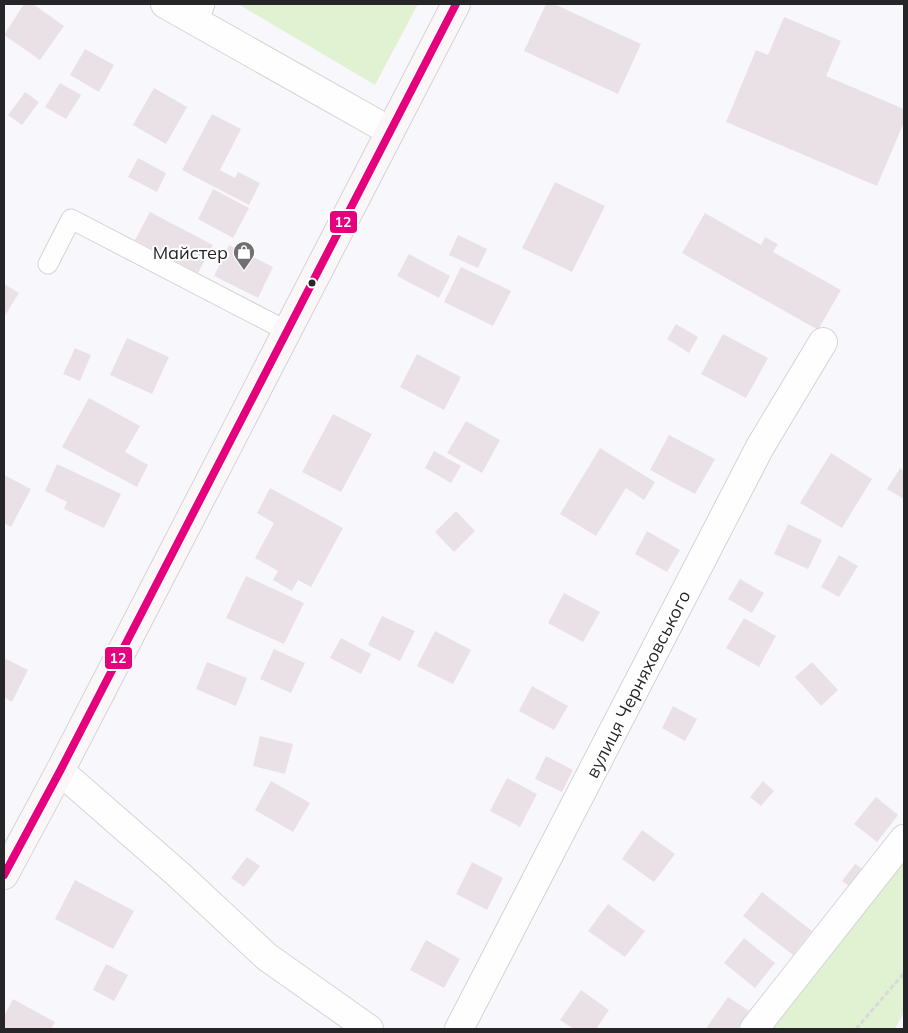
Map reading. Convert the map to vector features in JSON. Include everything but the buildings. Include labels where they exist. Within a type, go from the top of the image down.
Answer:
[{"type":"street","points":[[165,4],[201,13],[390,131]]},
{"type":"street","points":[[4,875],[60,771],[456,4]]},
{"type":"street","name":"вулиця Черняховського","points":[[459,1029],[760,447],[823,342]]},
{"type":"street","points":[[60,771],[179,875],[267,957],[369,1029]]},
{"type":"street","points":[[754,1029],[904,840]]},
{"type":"lane","points":[[48,264],[71,219],[287,331]]},
{"type":"path","points":[[856,1029],[904,973]]},
{"type":"green space","points":[[238,4],[418,4],[375,85]]},
{"type":"green space","points":[[904,839],[904,1012],[895,1029],[754,1029]]},
{"type":"transit line","name":"12","points":[[4,875],[60,771],[456,4]]},
{"type":"place","name":"Майстер","points":[[244,271]]}]
